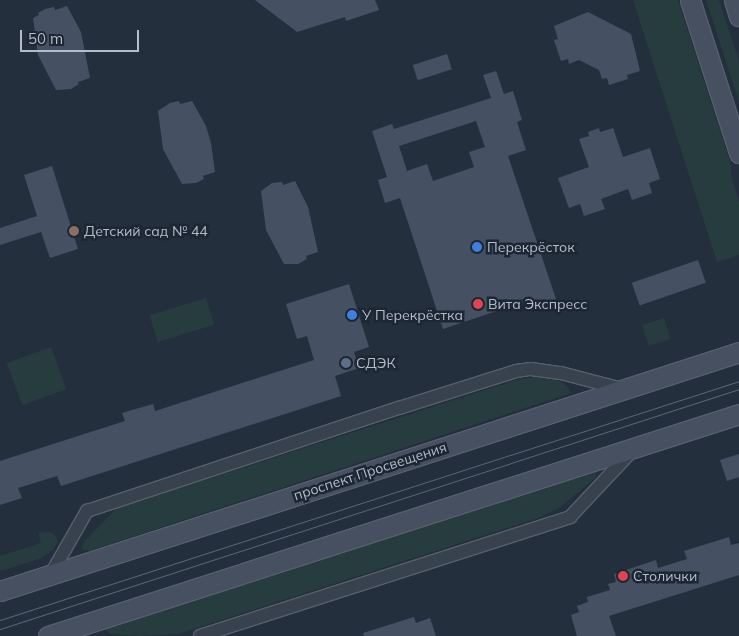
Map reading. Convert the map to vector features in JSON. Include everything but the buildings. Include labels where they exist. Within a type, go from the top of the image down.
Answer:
[{"type":"main road","points":[[690,0],[739,153]]},
{"type":"main road","points":[[734,0],[739,16]]},
{"type":"main road","name":"проспект Просвещения","points":[[0,591],[739,352]]},
{"type":"main road","points":[[48,636],[739,414]]},
{"type":"street","points":[[51,574],[87,511],[399,408],[516,371],[531,369],[561,373],[624,389]]},
{"type":"street","points":[[200,636],[570,517],[636,447]]},
{"type":"green space","points":[[633,0],[678,0],[731,165],[731,175],[739,202],[739,255],[717,262]]},
{"type":"green space","points":[[706,0],[719,0],[739,61],[739,102]]},
{"type":"green space","points":[[206,298],[214,325],[158,342],[150,315]]},
{"type":"green space","points":[[664,318],[671,339],[649,346],[642,325]]},
{"type":"green space","points":[[51,347],[66,389],[22,405],[7,363]]},
{"type":"green space","points":[[535,377],[559,381],[568,387],[571,393],[89,551],[82,549],[84,542],[117,508],[519,379]]},
{"type":"green space","points":[[595,469],[597,472],[595,478],[562,506],[541,517],[178,634],[140,636],[111,634],[105,630],[106,627]]},
{"type":"green space","points":[[38,533],[53,533],[58,541],[53,550],[39,559],[0,571],[0,556],[41,543]]},
{"type":"tram line","points":[[0,620],[739,381]]},
{"type":"tram line","points":[[0,629],[739,389]]},
{"type":"place","name":"Детский сад № 44","points":[[74,231]]},
{"type":"place","name":"Перекрёсток","points":[[477,247]]},
{"type":"place","name":"Вита Экспресс","points":[[478,304]]},
{"type":"place","name":"У Перекрёстка","points":[[352,315]]},
{"type":"place","name":"СДЭК","points":[[346,363]]},
{"type":"place","name":"Столички","points":[[623,576]]}]
